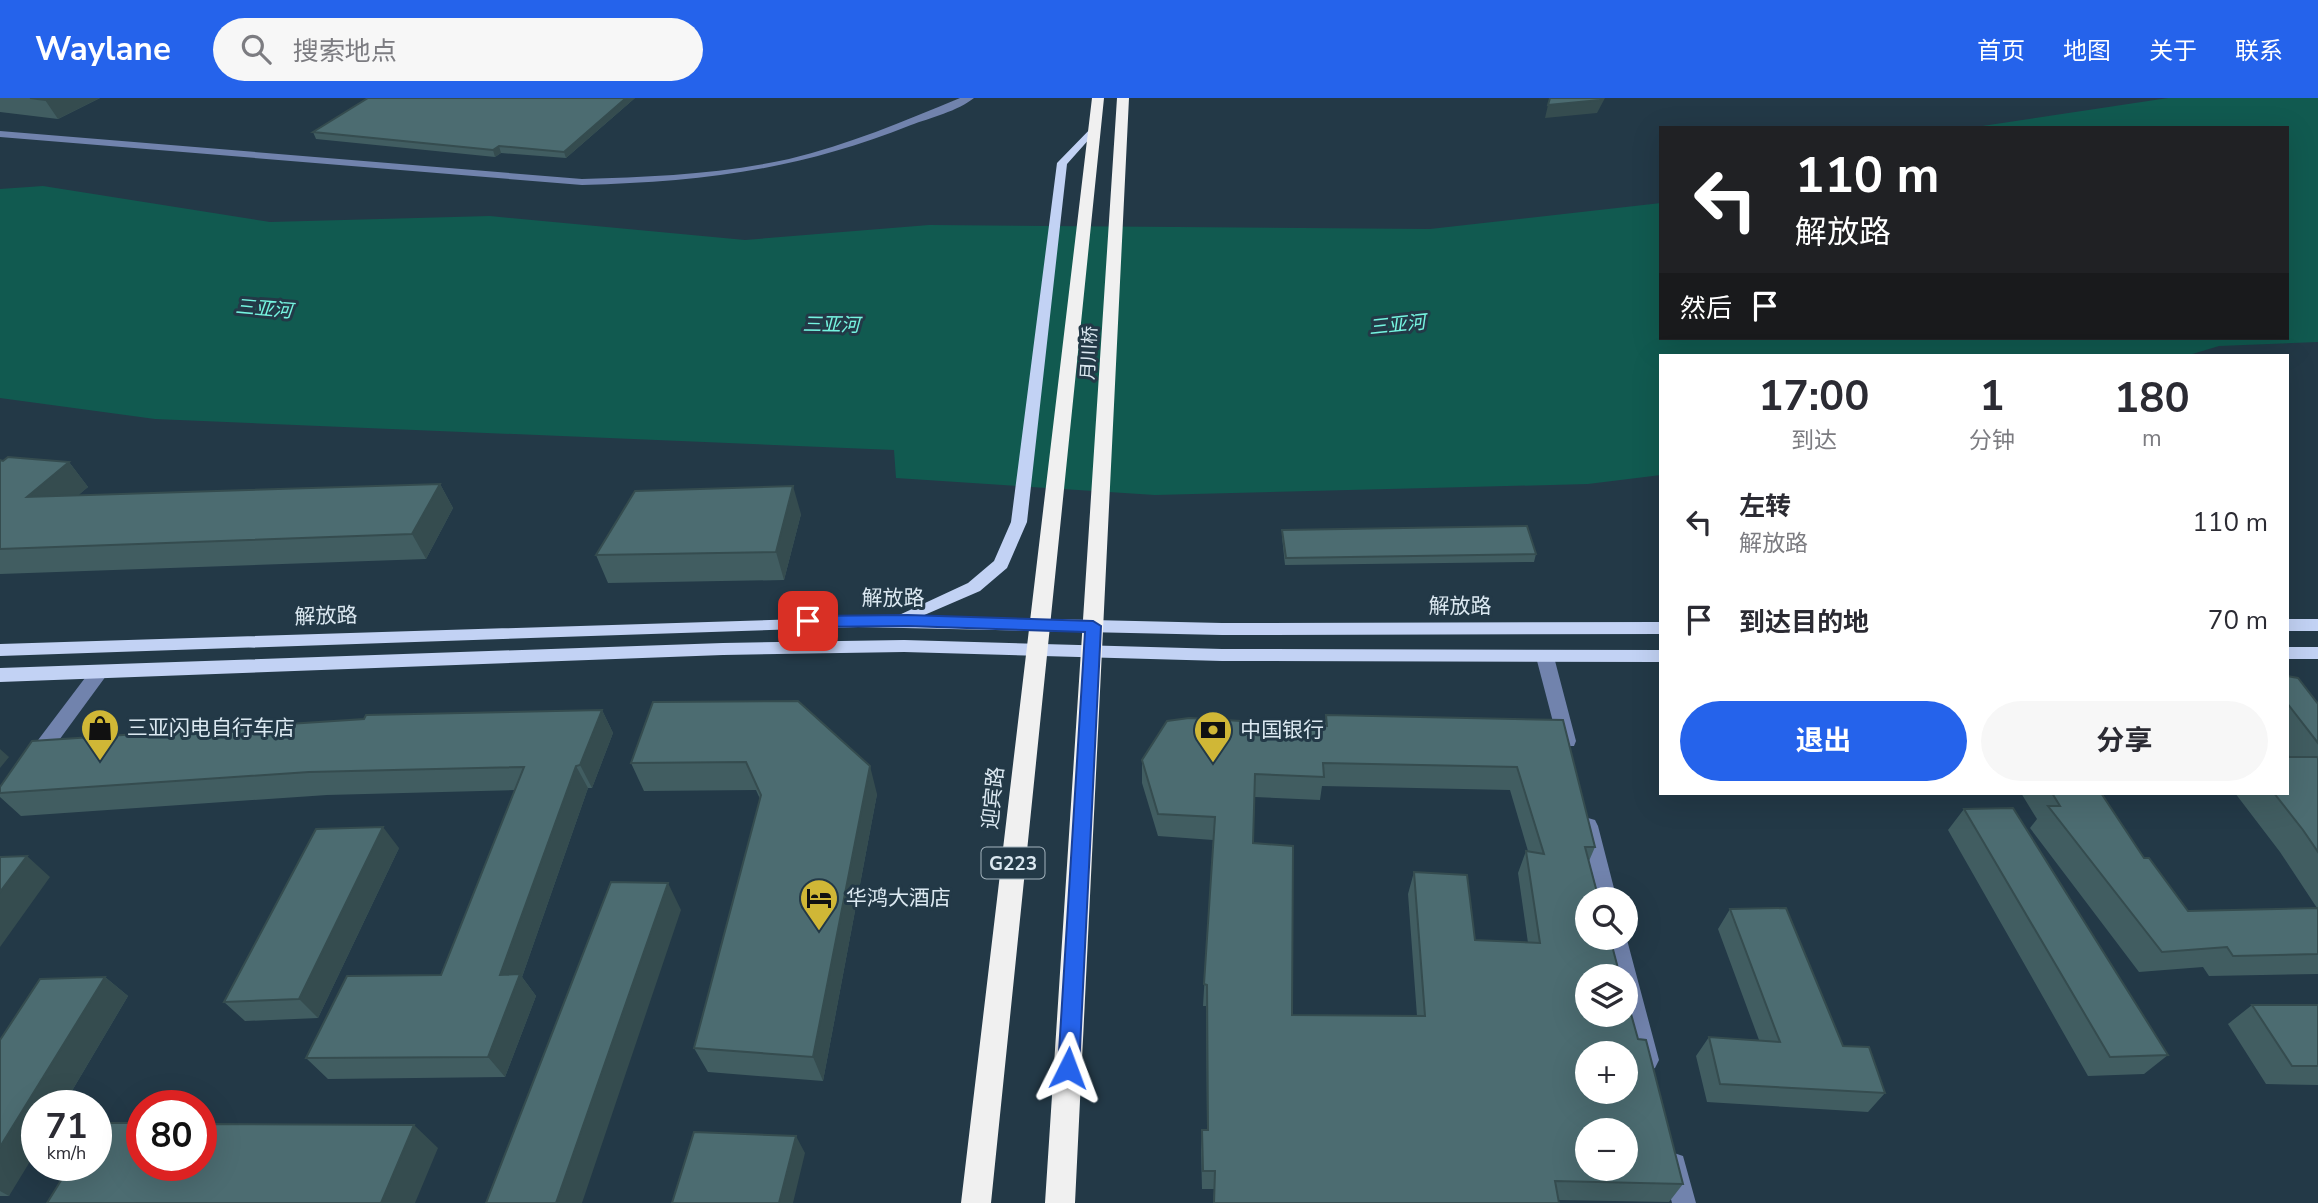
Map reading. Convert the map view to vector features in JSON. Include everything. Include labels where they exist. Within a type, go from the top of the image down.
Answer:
[{"type":"highway","name":"G223","points":[[1095,127],[1098,98]]},
{"type":"highway","name":"月川桥","points":[[1093,626],[1101,527],[1116,181],[1123,98]]},
{"type":"highway","name":"月川桥","points":[[1051,524],[1095,127]]},
{"type":"highway","name":"迎宾路","points":[[976,1203],[1051,524]]},
{"type":"highway","points":[[1060,1203],[1093,626]]},
{"type":"main road","points":[[896,620],[974,587],[1001,564],[1019,522],[1062,163],[1095,127]]},
{"type":"main road","name":"解放路","points":[[0,650],[759,622],[896,620],[1222,629],[1659,628]]},
{"type":"main road","points":[[2289,625],[2318,625]]},
{"type":"main road","points":[[0,675],[737,649],[904,646],[1092,651],[1659,656]]},
{"type":"main road","points":[[2289,653],[2318,653]]},
{"type":"street","points":[[0,134],[582,182],[658,180],[738,171],[818,155],[876,136],[969,98]]},
{"type":"street","points":[[1545,657],[1572,763]]},
{"type":"street","points":[[25,771],[100,671]]},
{"type":"street","points":[[1582,803],[1604,887]]},
{"type":"street","points":[[1619,950],[1653,1084]]},
{"type":"street","points":[[1667,1137],[1684,1203]]},
{"type":"water","name":"三亚河","points":[[2168,98],[2318,98],[2318,342],[2219,346],[2192,354],[1659,354],[1659,475],[1588,484],[1155,495],[896,478],[894,450],[155,419],[0,398],[0,189],[43,186],[270,222],[490,216],[745,240],[929,225],[1430,229],[1659,203],[1659,340],[2289,340],[2289,126],[1982,126]]},
{"type":"building","points":[[368,98],[626,98],[564,152],[499,146],[493,150],[313,132]]},
{"type":"building","points":[[1550,98],[1601,98],[1548,105]]},
{"type":"building","points":[[8,457],[69,462],[27,497],[440,484],[412,534],[0,549],[0,460]]},
{"type":"building","points":[[793,486],[776,552],[596,555],[635,491]]},
{"type":"building","points":[[1527,526],[1536,554],[1286,558],[1282,530]]},
{"type":"building","points":[[2289,676],[2298,678],[2318,704],[2318,743],[2289,706]]},
{"type":"building","points":[[798,701],[870,766],[813,1057],[694,1048],[761,795],[746,762],[631,763],[653,702]]},
{"type":"building","points":[[602,710],[580,765],[576,766],[500,975],[520,974],[488,1057],[306,1058],[347,976],[441,975],[524,767],[309,772],[0,793],[0,787],[32,741],[364,719],[366,715]]},
{"type":"building","points":[[1326,715],[1563,720],[1595,847],[1585,847],[1596,887],[1575,887],[1575,950],[1613,950],[1617,964],[1575,964],[1575,1027],[1635,1027],[1638,1039],[1646,1040],[1683,1184],[1555,1181],[1559,1203],[1214,1203],[1215,1171],[1203,1171],[1202,1130],[1208,1130],[1207,985],[1204,984],[1215,817],[1158,814],[1142,760],[1167,721],[1189,718],[1327,726]],"holes":[[[1323,763],[1517,767],[1544,854],[1526,851],[1540,943],[1475,940],[1467,875],[1414,872],[1425,1016],[1292,1015],[1293,846],[1253,843],[1255,774],[1324,777]]]},
{"type":"building","points":[[2289,757],[2317,757],[2318,852],[2276,795],[2289,795]]},
{"type":"building","points":[[2053,795],[2102,795],[2144,858],[2149,858],[2188,911],[2318,908],[2318,954],[2233,956],[2227,947],[2162,952],[2048,806],[2060,806]]},
{"type":"building","points":[[2013,808],[2168,1055],[2110,1057],[1964,809]]},
{"type":"building","points":[[383,827],[299,999],[224,1002],[316,829]]},
{"type":"building","points":[[27,856],[0,892],[0,857]]},
{"type":"building","points":[[611,882],[668,883],[556,1203],[486,1203]]},
{"type":"building","points":[[1786,908],[1843,1046],[1869,1047],[1885,1093],[1720,1084],[1709,1037],[1780,1042],[1730,909]]},
{"type":"building","points":[[105,977],[35,1090],[21,1090],[21,1113],[0,1147],[0,1040],[40,979]]},
{"type":"building","points":[[2252,1005],[2318,1005],[2318,1066],[2292,1066]]},
{"type":"building","points":[[112,1123],[126,1123],[126,1181],[217,1181],[217,1124],[414,1125],[381,1203],[47,1203],[61,1181],[112,1181]]},
{"type":"building","points":[[694,1132],[796,1136],[779,1203],[672,1203]]},
{"type":"place","name":"三亚闪电自行车店","points":[[100,762]]},
{"type":"place","name":"中国银行","points":[[1213,764]]},
{"type":"place","name":"华鸿大酒店","points":[[819,932]]},
{"type":"route","points":[[808,621],[908,620],[1093,626],[1068,1068]]}]
